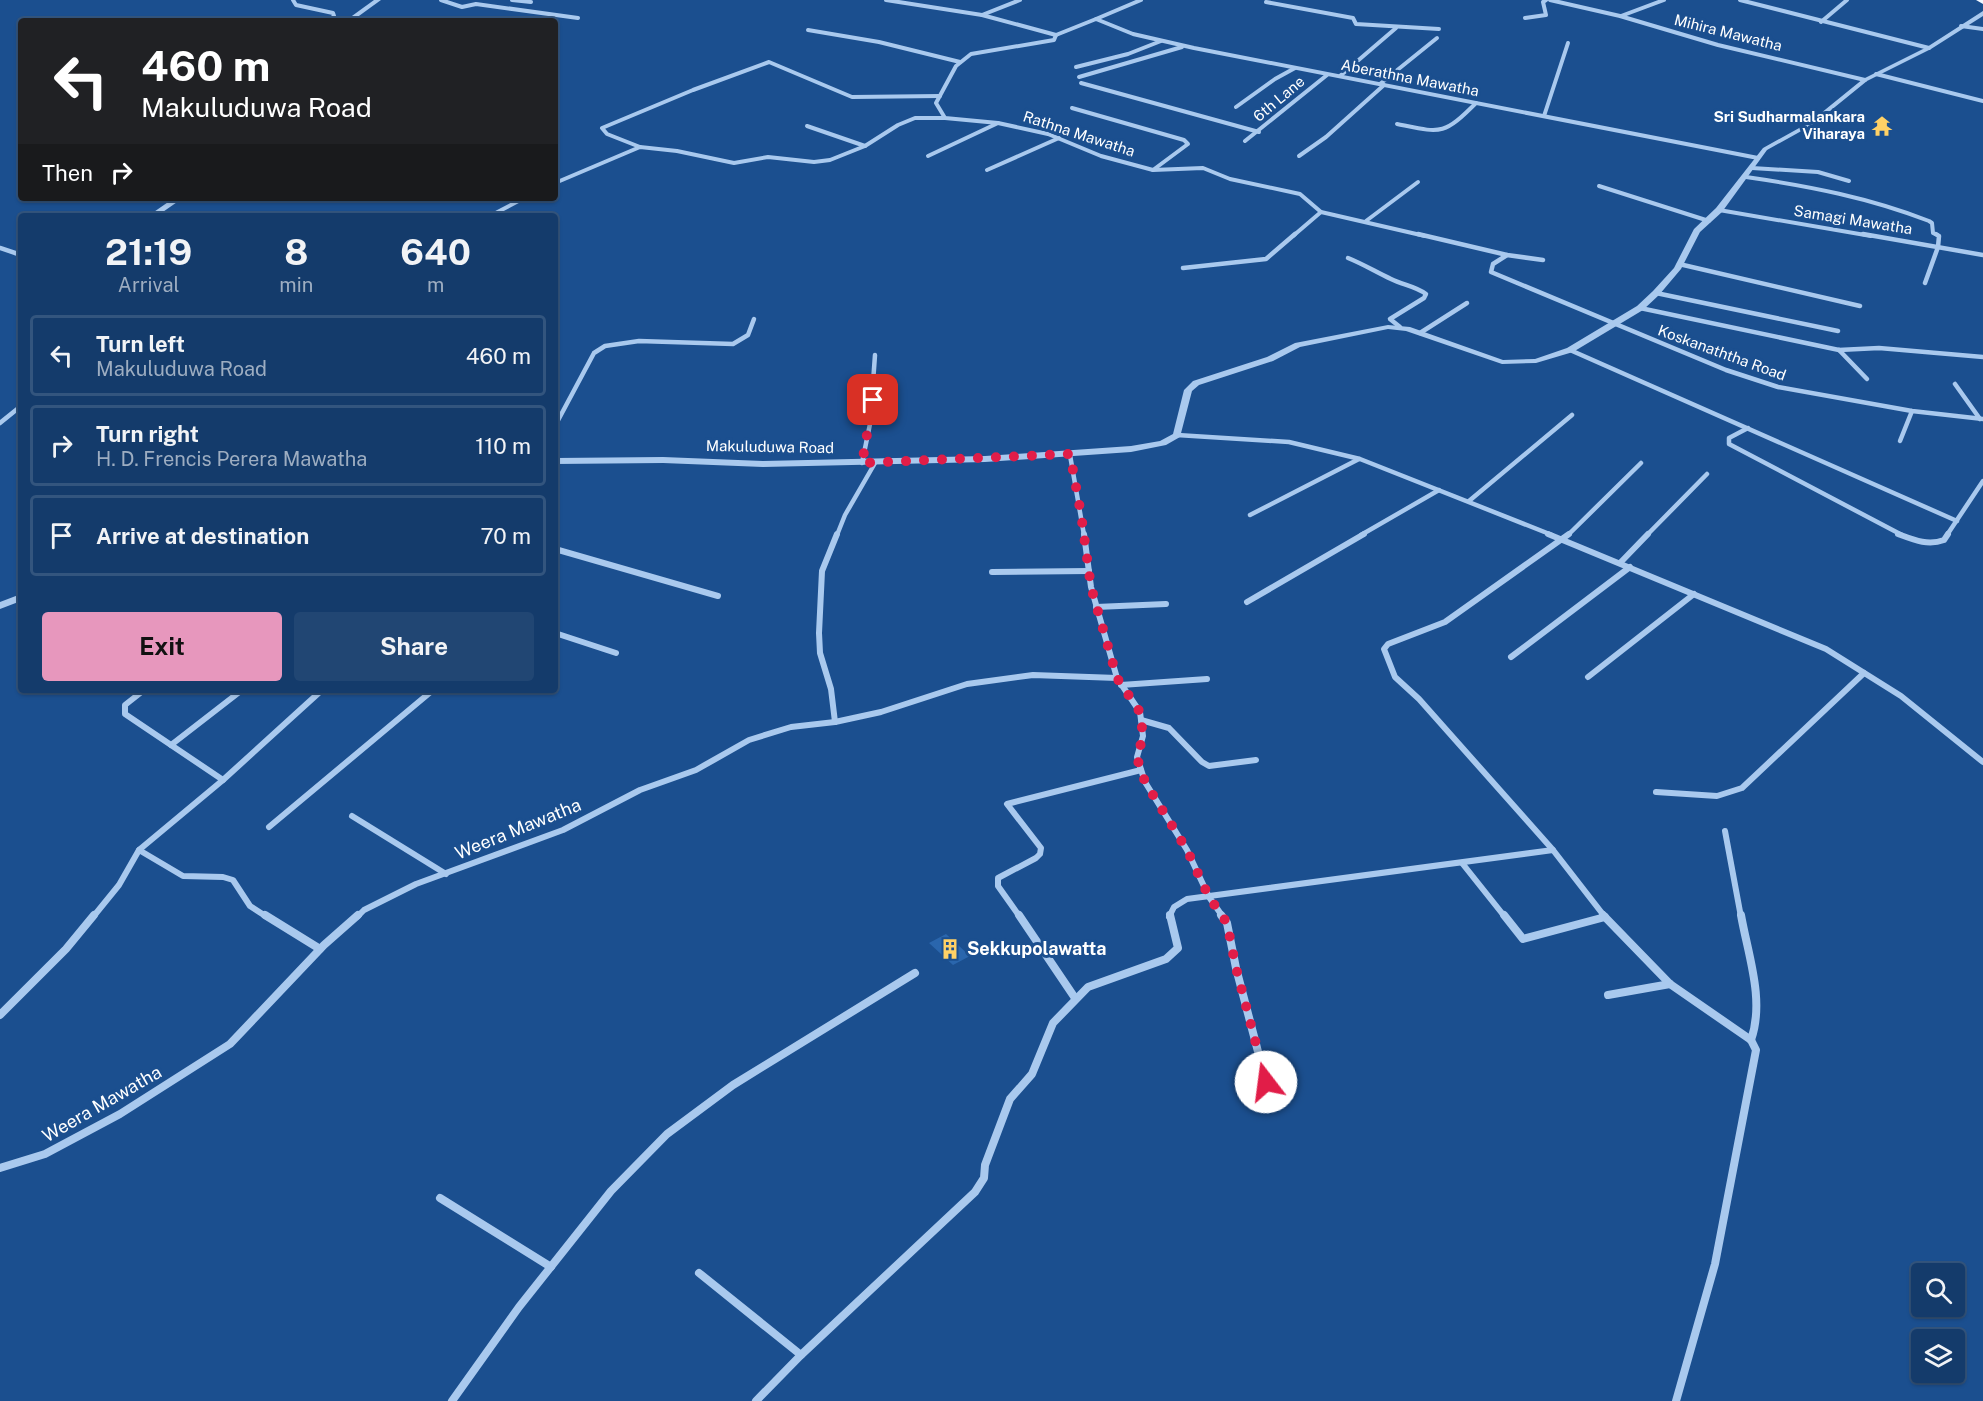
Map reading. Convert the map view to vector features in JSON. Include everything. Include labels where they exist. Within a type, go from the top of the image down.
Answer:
[{"type":"street","points":[[293,0],[296,5],[333,13],[332,18]]},
{"type":"street","points":[[352,18],[378,0]]},
{"type":"street","points":[[441,0],[462,7],[476,4],[578,18]]},
{"type":"street","points":[[512,0],[531,2]]},
{"type":"street","points":[[886,0],[982,15],[1059,34]]},
{"type":"street","points":[[982,15],[1020,0]]},
{"type":"street","points":[[945,118],[936,103],[960,62],[971,54],[1046,43],[1054,40],[1059,34],[1141,0]]},
{"type":"street","points":[[1525,18],[1546,15],[1543,2],[1548,0]]},
{"type":"street","name":"Mihira Mawatha","points":[[1548,0],[1620,16],[1685,36],[1865,80]]},
{"type":"street","points":[[1620,16],[1664,0]]},
{"type":"street","points":[[1740,0],[1929,48]]},
{"type":"street","points":[[1821,22],[1847,0]]},
{"type":"street","points":[[1266,2],[1353,18],[1356,24],[1439,29]]},
{"type":"street","points":[[1983,13],[1929,48],[1865,80],[1812,123],[1775,142],[1758,158],[1746,177],[1719,210],[1697,231],[1679,264],[1656,293],[1640,308],[1570,350],[1526,363],[1502,362],[1400,327],[1388,327],[1298,345],[1270,359],[1202,379],[1188,390],[1177,435],[1289,442],[1360,459],[1469,501],[1826,649],[1901,696],[1983,762]]},
{"type":"street","name":"Aberathna Mawatha","points":[[1096,19],[1133,34],[1161,41],[1758,158]]},
{"type":"street","points":[[1961,26],[1983,29]]},
{"type":"street","points":[[1340,76],[1396,28]]},
{"type":"street","points":[[808,30],[879,42],[960,62]]},
{"type":"street","points":[[1299,156],[1326,137],[1437,38]]},
{"type":"street","points":[[1076,67],[1128,54],[1161,41]]},
{"type":"street","points":[[1544,116],[1568,43]]},
{"type":"street","points":[[1079,77],[1185,46]]},
{"type":"street","points":[[640,147],[607,134],[602,128],[693,90],[769,62],[852,98],[940,96]]},
{"type":"street","points":[[1236,107],[1275,79],[1295,68]]},
{"type":"street","points":[[1876,74],[1983,101]]},
{"type":"street","name":"6th Lane","points":[[1245,141],[1327,75]]},
{"type":"street","points":[[1081,83],[1259,132]]},
{"type":"street","points":[[1397,124],[1443,132],[1476,103]]},
{"type":"street","points":[[1072,108],[1184,140],[1188,144],[1153,170]]},
{"type":"street","name":"Rathna Mawatha","points":[[640,147],[677,151],[739,163],[768,157],[814,162],[830,160],[865,146],[898,125],[915,118],[945,118],[998,123],[1059,138],[1101,156],[1153,170],[1203,168],[1230,179],[1300,194],[1321,212],[1508,255],[1543,260]]},
{"type":"street","points":[[928,156],[998,123]]},
{"type":"street","points":[[807,126],[865,146]]},
{"type":"street","points":[[987,170],[1059,138]]},
{"type":"street","points":[[558,182],[640,147]]},
{"type":"street","points":[[1752,168],[1818,172],[1849,181]]},
{"type":"street","points":[[1746,177],[1802,184],[1932,223],[1932,231],[1939,236],[1938,246],[1925,284]]},
{"type":"street","points":[[1366,221],[1418,182]]},
{"type":"street","points":[[1599,186],[1709,221]]},
{"type":"street","points":[[156,213],[174,201]]},
{"type":"street","points":[[496,213],[519,201]]},
{"type":"street","name":"Samagi Mawatha","points":[[1719,210],[1983,255]]},
{"type":"street","points":[[1183,268],[1266,259],[1321,212]]},
{"type":"street","points":[[0,248],[18,254]]},
{"type":"street","name":"Koskanaththa Road","points":[[1508,255],[1493,264],[1490,268],[1491,272],[1611,324],[1726,370],[1778,387],[1912,411],[1982,419]]},
{"type":"street","points":[[1348,258],[1391,279],[1418,288],[1426,294],[1424,298],[1390,319],[1400,327]]},
{"type":"street","points":[[1679,264],[1860,306]]},
{"type":"street","points":[[1656,293],[1838,331]]},
{"type":"street","points":[[1420,333],[1467,303]]},
{"type":"street","points":[[1640,308],[1839,350],[1880,348],[1983,357]]},
{"type":"street","points":[[558,420],[594,353],[603,345],[626,340],[734,344],[749,335],[754,319]]},
{"type":"street","points":[[1570,350],[1957,521]]},
{"type":"street","points":[[1839,350],[1867,379]]},
{"type":"street","points":[[862,463],[873,400],[875,355]]},
{"type":"street","points":[[1955,384],[1982,419]]},
{"type":"street","points":[[0,423],[18,408]]},
{"type":"street","points":[[1900,441],[1912,411]]},
{"type":"street","points":[[1469,501],[1572,415]]},
{"type":"street","points":[[1748,428],[1729,438],[1729,444],[1896,533],[1935,544],[1944,540],[1983,481]]},
{"type":"street","name":"Makuluduwa Road","points":[[558,462],[875,463],[1070,454],[1148,447],[1163,443],[1177,435]]},
{"type":"street","points":[[1070,454],[1096,607],[1117,678],[1140,712],[1143,736],[1137,758],[1145,782],[1187,850],[1209,897],[1227,923],[1236,968],[1266,1082],[1255,1103]]},
{"type":"street","points":[[1250,515],[1360,459]]},
{"type":"street","points":[[835,722],[831,689],[820,653],[822,571],[845,515],[875,463]]},
{"type":"street","points":[[1641,463],[1563,540],[1445,622],[1388,644],[1384,649],[1395,677],[1419,699],[1553,850],[1605,918],[1670,984],[1751,1040],[1756,1050],[1715,1264],[1676,1401]]},
{"type":"street","points":[[1620,563],[1707,474]]},
{"type":"street","points":[[1247,602],[1439,490]]},
{"type":"street","points":[[558,550],[718,596]]},
{"type":"street","points":[[1511,657],[1630,567]]},
{"type":"street","points":[[992,572],[1089,571]]},
{"type":"street","points":[[1588,677],[1694,594]]},
{"type":"street","points":[[0,606],[18,598]]},
{"type":"street","points":[[1096,607],[1166,604]]},
{"type":"street","points":[[558,634],[616,653]]},
{"type":"street","points":[[1656,792],[1717,796],[1742,788],[1864,673]]},
{"type":"street","name":"Weera Mawatha","points":[[0,1168],[45,1154],[120,1114],[230,1044],[320,949],[364,910],[416,885],[563,830],[640,790],[696,770],[749,740],[791,727],[835,722],[881,712],[967,684],[1033,675],[1117,678]]},
{"type":"street","points":[[1121,685],[1207,679]]},
{"type":"street","points":[[140,693],[125,705],[125,714],[223,780]]},
{"type":"street","points":[[171,745],[238,693]]},
{"type":"street","points":[[0,1016],[66,949],[119,885],[140,850],[223,780],[319,693]]},
{"type":"street","points":[[269,827],[429,693]]},
{"type":"street","points":[[1141,720],[1169,728],[1202,762],[1209,766],[1256,760]]},
{"type":"street","points":[[1075,998],[1038,941],[998,886],[998,878],[1034,861],[1040,854],[1041,848],[1007,804],[1141,770]]},
{"type":"street","points":[[352,816],[446,874]]},
{"type":"street","points":[[1725,831],[1758,1006],[1756,1026],[1751,1040]]},
{"type":"street","points":[[140,850],[183,876],[223,877],[232,880],[250,906],[320,949]]},
{"type":"street","points":[[756,1401],[801,1354],[975,1192],[984,1178],[985,1165],[1010,1099],[1032,1074],[1053,1023],[1088,987],[1166,959],[1178,948],[1169,916],[1174,907],[1187,899],[1553,850]]},
{"type":"street","points":[[1462,863],[1523,939],[1605,918]]},
{"type":"street","points":[[452,1401],[519,1307],[611,1191],[667,1134],[733,1085],[915,973]]},
{"type":"street","points":[[1608,995],[1670,984]]},
{"type":"street","points":[[440,1198],[550,1267]]},
{"type":"street","points":[[699,1273],[801,1354]]},
{"type":"building","name":"Sekkupolawatta","points":[[946,934],[970,956],[953,965],[929,943]]},
{"type":"place","name":"Sri Sudharmalankara Viharaya","points":[[1882,126]]},
{"type":"place","name":"Sekkupolawatta","points":[[950,949]]},
{"type":"route","points":[[873,400],[862,463],[1070,454],[1091,587],[1117,678],[1140,712],[1143,736],[1137,758],[1145,782],[1187,850],[1209,897],[1227,923],[1236,968],[1266,1082]]}]
